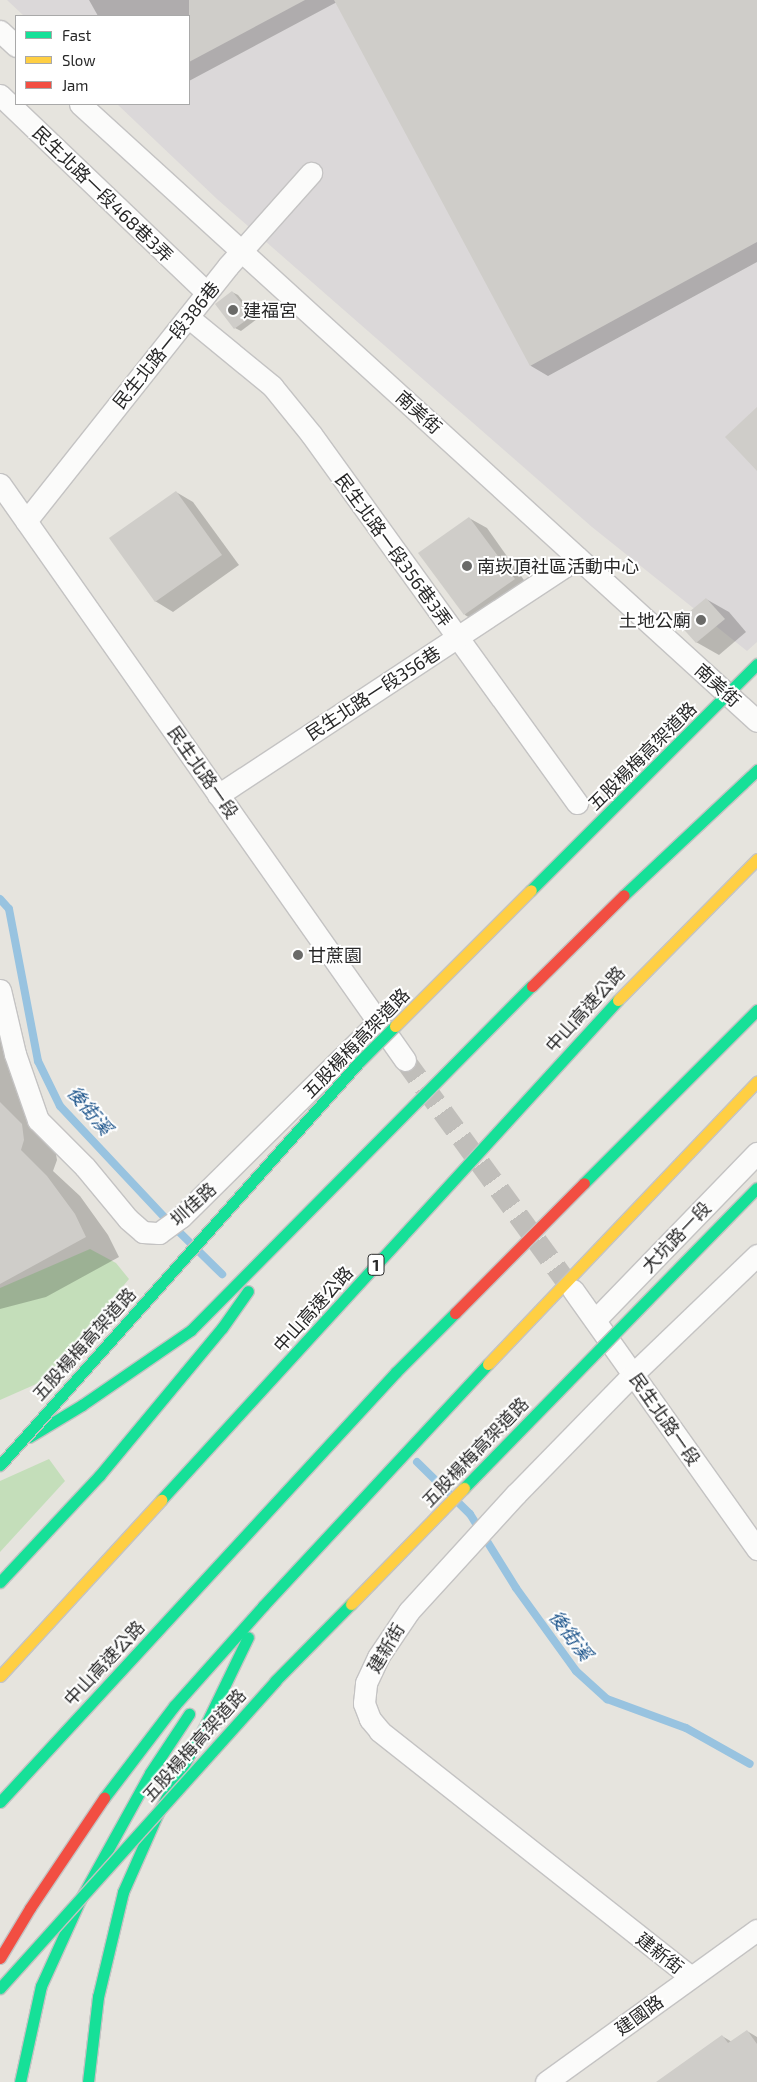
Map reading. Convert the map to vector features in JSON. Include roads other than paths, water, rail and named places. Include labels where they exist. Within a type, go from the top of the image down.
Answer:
[{"type":"highway","name":"五股楊梅高架道路","points":[[0,1465],[359,1062],[757,664]]},
{"type":"highway","points":[[0,1455],[96,1396],[191,1330],[599,918],[757,770]]},
{"type":"highway","name":"中山高速公路","points":[[0,1676],[638,977],[757,859]]},
{"type":"highway","name":"中山高速公路","points":[[0,1802],[396,1372],[757,1010]]},
{"type":"highway","points":[[0,1958],[30,1908],[114,1784],[174,1706],[262,1606],[664,1177],[757,1082]]},
{"type":"highway","name":"五股楊梅高架道路","points":[[0,1988],[275,1681],[757,1188]]},
{"type":"highway","points":[[0,1582],[99,1476],[222,1328],[286,1236]]},
{"type":"highway","points":[[210,1684],[262,1606]]},
{"type":"highway","points":[[88,2082],[98,1997],[123,1892],[158,1813],[207,1722],[262,1606]]},
{"type":"highway","points":[[20,2082],[41,1986],[80,1900],[150,1773],[194,1708]]},
{"type":"street","points":[[0,31],[15,45]]},
{"type":"street","name":"民生北路一段468巷3弄","points":[[0,95],[207,293]]},
{"type":"street","name":"南美街","points":[[81,105],[757,721]]},
{"type":"street","name":"民生北路一段386巷","points":[[26,521],[207,293],[311,173]]},
{"type":"street","name":"民生北路一段356巷3弄","points":[[188,317],[272,386],[311,434],[577,804]]},
{"type":"street","name":"民生北路一段","points":[[0,484],[405,1060]]},
{"type":"street","name":"民生北路一段356巷","points":[[218,795],[578,558]]},
{"type":"street","name":"圳佳路","points":[[0,990],[16,1054],[38,1120],[85,1168],[128,1219],[144,1232],[159,1233],[181,1217],[378,1022]]},
{"type":"street","name":"大坑路一段","points":[[595,1320],[757,1153]]},
{"type":"street","points":[[633,1374],[757,1255]]},
{"type":"street","name":"民生北路一段","points":[[573,1290],[757,1549]]},
{"type":"street","name":"建新街","points":[[633,1374],[516,1494],[410,1611],[378,1657],[366,1683],[364,1703],[370,1719],[380,1731],[691,1977]]},
{"type":"street","name":"建國路","points":[[546,2082],[757,1930]]},
{"type":"waterway","name":"後街溪","points":[[0,899],[9,909],[38,1061],[60,1106],[168,1221],[222,1274]]},
{"type":"waterway","name":"後街溪","points":[[417,1462],[470,1514],[516,1588],[576,1671],[607,1699],[686,1728],[750,1764]]},
{"type":"tunnel","points":[[405,1060],[573,1290]]},
{"type":"place","name":"建福宮","points":[[233,310]]},
{"type":"place","name":"南崁頂社區活動中心","points":[[467,566]]},
{"type":"place","name":"土地公廟","points":[[701,620]]},
{"type":"place","name":"甘蔗園","points":[[298,955]]}]
